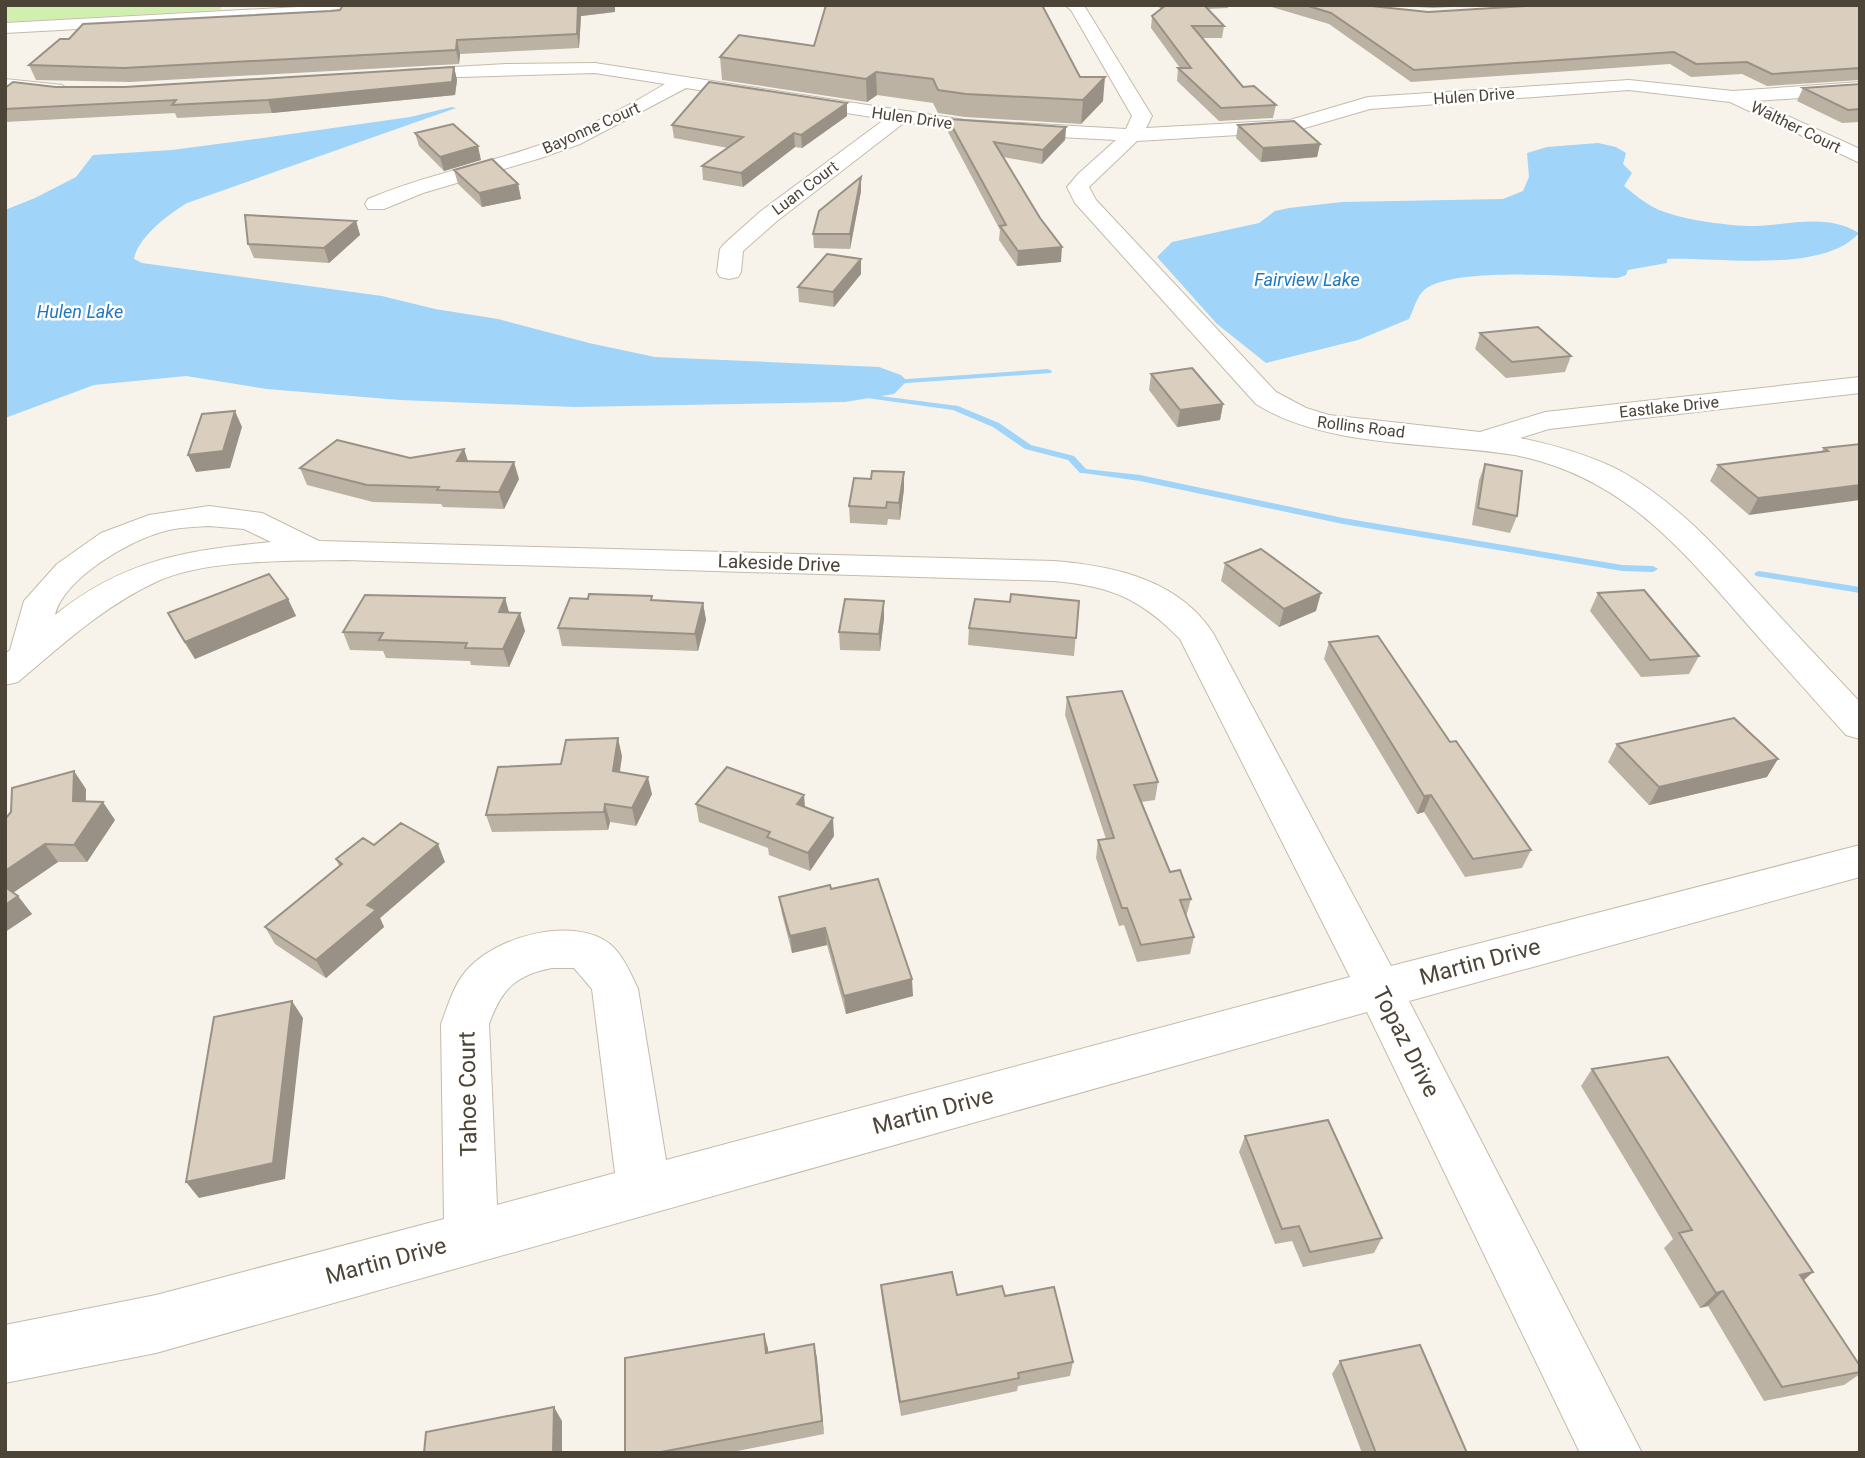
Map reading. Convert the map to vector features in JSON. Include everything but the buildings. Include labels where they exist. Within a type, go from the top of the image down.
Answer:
[{"type":"street","points":[[5,28],[426,5]]},
{"type":"street","points":[[1076,6],[1142,116],[1139,128],[1132,135]]},
{"type":"street","name":"Hulen Drive","points":[[380,76],[506,69],[595,68],[965,126],[1132,135],[1291,126],[1368,103],[1629,85],[1733,97],[1860,88]]},
{"type":"street","name":"Bayonne Court","points":[[376,204],[411,187],[569,142],[618,120],[683,82]]},
{"type":"street","points":[[5,84],[76,91]]},
{"type":"street","name":"Walther Court","points":[[1733,97],[1860,157]]},
{"type":"street","name":"Luan Court","points":[[730,272],[732,248],[769,216],[900,117]]},
{"type":"street","name":"Rollins Road","points":[[1132,135],[1087,174],[1078,187],[1086,203],[1266,398],[1281,409],[1317,422],[1481,441],[1554,455],[1603,474],[1644,498],[1679,526],[1860,726]]},
{"type":"street","name":"Eastlake Drive","points":[[1481,441],[1545,421],[1860,385]]},
{"type":"street","points":[[16,663],[41,601],[69,570],[113,540],[160,522],[209,516],[251,520],[329,551]]},
{"type":"street","name":"Lakeside Drive","points":[[16,663],[84,609],[147,573],[201,559],[271,552],[329,551],[1096,574],[1140,587],[1171,608],[1195,633]]},
{"type":"street","name":"Topaz Drive","points":[[1195,633],[1379,989],[1612,1453]]},
{"type":"street","name":"Martin Drive","points":[[5,1354],[156,1324],[1379,989],[1860,861]]},
{"type":"street","name":"Tahoe Court","points":[[471,1238],[465,1024],[476,992],[498,970],[538,950],[582,950],[603,966],[615,989],[644,1190]]},
{"type":"green space","points":[[5,5],[223,5],[220,10],[5,22]]},
{"type":"water","name":"Hulen Lake","points":[[456,108],[187,203],[148,235],[134,259],[142,263],[382,296],[435,309],[498,319],[655,357],[879,367],[901,375],[907,381],[894,394],[845,402],[575,407],[400,400],[267,389],[186,376],[94,385],[5,418],[5,210],[76,177],[93,155],[172,150],[248,140],[410,117]]},
{"type":"water","name":"Fairview Lake","points":[[1598,143],[1616,147],[1626,153],[1623,164],[1632,173],[1624,186],[1650,205],[1669,214],[1743,226],[1834,223],[1859,233],[1843,246],[1796,259],[1667,259],[1667,263],[1628,270],[1626,275],[1618,278],[1488,275],[1461,278],[1424,290],[1409,319],[1358,340],[1266,363],[1217,324],[1157,257],[1172,242],[1259,223],[1275,211],[1289,208],[1342,202],[1503,199],[1523,191],[1529,177],[1527,153],[1547,147]]},
{"type":"waterway","points":[[893,382],[1048,371]]},
{"type":"waterway","points":[[860,395],[955,408],[996,425],[1028,447],[1071,458],[1083,471],[1140,478],[1343,521],[1622,568],[1653,569]]},
{"type":"waterway","points":[[1759,574],[1860,590]]}]
